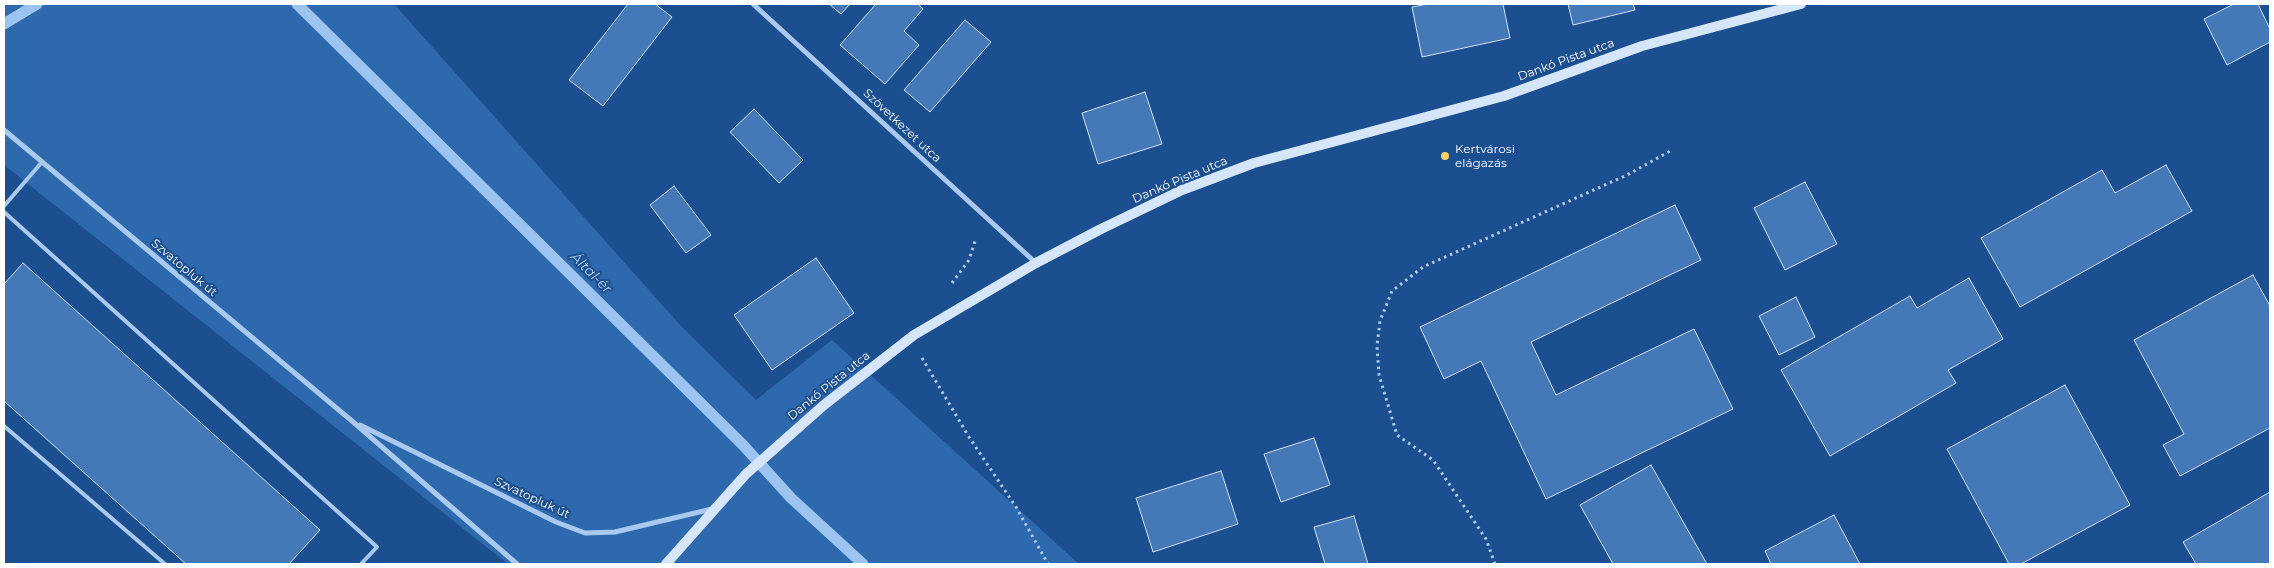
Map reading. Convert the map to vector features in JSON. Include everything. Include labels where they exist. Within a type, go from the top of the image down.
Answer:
[{"type":"street","name":"Szövetkezet utca","points":[[753,4],[1036,263]]},
{"type":"street","name":"Dankó Pista utca","points":[[666,564],[746,474],[777,444],[824,404],[914,335],[1036,263],[1101,229],[1182,190],[1254,163],[1504,96],[1642,46],[1801,4]]},
{"type":"street","name":"Szvatopluk út","points":[[4,130],[352,421],[518,564]]},
{"type":"street","name":"Szvatopluk út","points":[[352,421],[556,522],[585,533],[615,532],[715,509]]},
{"type":"lane","points":[[4,206],[42,162]]},
{"type":"lane","points":[[4,212],[377,547],[361,564]]},
{"type":"lane","points":[[4,426],[165,564]]},
{"type":"path","points":[[1495,564],[1486,539],[1433,460],[1397,435],[1379,375],[1376,346],[1380,322],[1392,291],[1423,267],[1627,175],[1672,150]]},
{"type":"path","points":[[948,288],[969,260],[978,229],[976,208]]},
{"type":"path","points":[[914,335],[920,355],[969,437],[1016,507],[1048,564]]},
{"type":"shaded area","points":[[4,4],[394,4],[681,326],[756,400],[832,340],[1079,564],[508,564],[4,165]]},
{"type":"building","points":[[628,4],[655,4],[672,17],[603,106],[569,80]]},
{"type":"building","points":[[829,4],[850,4],[841,14]]},
{"type":"building","points":[[876,4],[918,4],[923,9],[904,31],[919,45],[885,84],[840,45]]},
{"type":"building","points":[[1428,4],[1503,4],[1510,38],[1422,57],[1412,7]]},
{"type":"building","points":[[1568,4],[1633,4],[1635,10],[1573,25]]},
{"type":"building","points":[[2234,4],[2258,4],[2270,29],[2270,42],[2227,65],[2204,19]]},
{"type":"building","points":[[965,20],[991,42],[930,112],[904,90]]},
{"type":"building","points":[[1145,92],[1162,144],[1098,164],[1082,113]]},
{"type":"building","points":[[754,109],[803,160],[779,183],[730,132]]},
{"type":"building","points":[[2166,165],[2192,211],[2020,307],[1981,238],[2102,170],[2115,193]]},
{"type":"building","points":[[1805,182],[1837,244],[1785,270],[1754,208]]},
{"type":"building","points":[[674,186],[711,235],[686,253],[650,205]]},
{"type":"building","points":[[1675,205],[1701,260],[1531,342],[1556,395],[1694,329],[1733,409],[1546,499],[1481,361],[1444,379],[1420,327]]},
{"type":"building","points":[[816,258],[854,313],[772,370],[734,315]]},
{"type":"building","points":[[23,263],[320,530],[289,564],[186,564],[4,401],[4,284]]},
{"type":"building","points":[[2253,275],[2270,306],[2270,428],[2180,476],[2163,445],[2184,434],[2134,340]]},
{"type":"building","points":[[1969,278],[2003,339],[1948,370],[1956,383],[1830,456],[1781,370],[1910,296],[1917,308]]},
{"type":"building","points":[[1796,297],[1815,337],[1779,355],[1759,316]]},
{"type":"building","points":[[2065,385],[2130,505],[2021,564],[2009,564],[1947,449]]},
{"type":"building","points":[[1314,438],[1330,485],[1281,502],[1264,454]]},
{"type":"building","points":[[1651,465],[1707,564],[1613,564],[1580,505]]},
{"type":"building","points":[[1221,471],[1238,524],[1153,552],[1136,498]]},
{"type":"building","points":[[2270,492],[2270,564],[2196,564],[2183,542]]},
{"type":"building","points":[[1834,515],[1860,564],[1771,564],[1765,551]]},
{"type":"building","points":[[1354,516],[1368,564],[1325,564],[1314,527]]},
{"type":"waterway","points":[[4,24],[37,4]]},
{"type":"waterway","name":"Által-ér","points":[[297,4],[743,445],[791,498],[863,564]]},
{"type":"place","name":"Kertvárosi elágazás","points":[[1445,156]]}]
